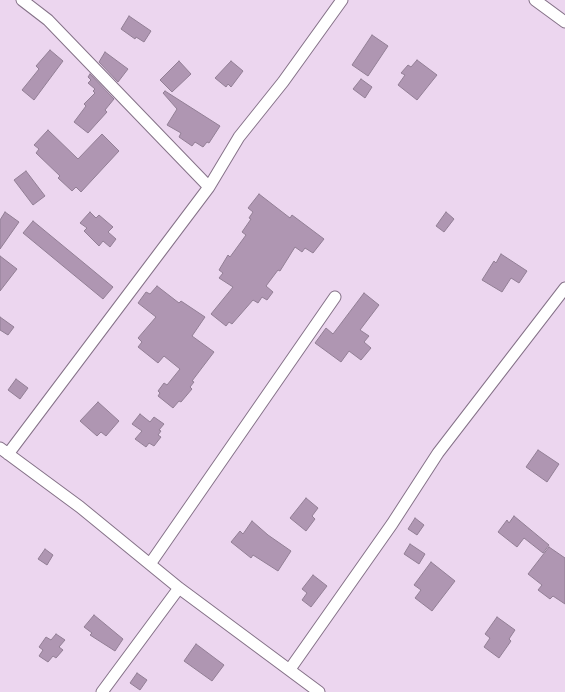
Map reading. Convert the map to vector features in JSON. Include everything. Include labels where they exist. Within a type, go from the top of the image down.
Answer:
[{"type":"street","points":[[22,0],[48,20],[209,187]]},
{"type":"street","points":[[319,692],[179,588],[80,507],[4,451],[209,187],[239,137],[283,82],[342,0]]},
{"type":"street","points":[[535,0],[565,22]]},
{"type":"street","points":[[290,669],[392,524],[438,454],[565,288]]},
{"type":"street","points":[[150,564],[335,297]]},
{"type":"street","points":[[102,692],[179,588]]},
{"type":"building","points":[[129,16],[151,31],[144,42],[136,37],[135,39],[121,29]]},
{"type":"building","points":[[372,35],[388,46],[368,76],[352,65]]},
{"type":"building","points":[[50,50],[63,61],[34,100],[22,90],[39,69],[36,66]]},
{"type":"building","points":[[105,52],[128,69],[118,82],[99,62]]},
{"type":"building","points":[[417,60],[437,75],[417,100],[398,85],[405,75],[401,73],[408,65],[411,67]]},
{"type":"building","points":[[179,61],[191,74],[172,92],[160,80]]},
{"type":"building","points":[[231,61],[243,71],[231,87],[228,84],[226,87],[215,78]]},
{"type":"building","points":[[90,74],[114,99],[105,110],[107,112],[88,133],[74,122],[86,106],[84,104],[95,93],[93,91],[95,89],[88,83],[91,80],[88,77]]},
{"type":"building","points":[[361,79],[372,87],[365,98],[353,89]]},
{"type":"building","points":[[165,91],[220,126],[209,143],[207,142],[203,147],[195,142],[192,146],[179,137],[181,133],[167,125],[177,109],[163,93]]},
{"type":"building","points":[[48,130],[78,159],[102,134],[119,151],[81,192],[76,187],[72,191],[58,178],[60,176],[36,153],[39,149],[34,145]]},
{"type":"building","points":[[26,171],[45,196],[33,205],[14,180]]},
{"type":"building","points":[[259,194],[290,218],[292,215],[324,239],[313,253],[305,248],[302,252],[295,247],[280,271],[278,270],[266,286],[273,292],[267,300],[262,297],[258,303],[253,300],[232,324],[229,322],[226,326],[211,314],[233,287],[219,278],[223,273],[219,270],[228,255],[230,257],[246,235],[242,232],[251,219],[249,218],[253,212],[248,208]]},
{"type":"building","points":[[5,212],[19,222],[0,249],[0,220]]},
{"type":"building","points":[[90,212],[96,218],[99,215],[113,227],[108,232],[116,239],[110,247],[103,241],[99,246],[84,231],[87,228],[80,223]]},
{"type":"building","points":[[446,212],[454,219],[444,232],[436,226]]},
{"type":"building","points":[[33,221],[113,287],[103,299],[23,233]]},
{"type":"building","points":[[501,254],[527,271],[519,283],[511,278],[502,292],[482,280],[494,261],[496,263]]},
{"type":"building","points":[[0,256],[17,269],[0,291]]},
{"type":"building","points":[[157,286],[179,303],[181,301],[205,317],[192,336],[214,352],[192,381],[194,382],[190,387],[192,389],[173,408],[158,396],[160,393],[158,391],[164,383],[167,385],[180,369],[164,356],[158,363],[138,347],[142,342],[138,338],[156,317],[138,303],[146,292],[150,294]]},
{"type":"building","points":[[364,293],[379,305],[360,330],[369,336],[364,342],[371,348],[361,360],[349,351],[341,362],[315,343],[326,328],[333,334]]},
{"type":"building","points":[[0,317],[14,327],[8,335],[0,330]]},
{"type":"building","points":[[16,379],[28,388],[20,399],[8,390]]},
{"type":"building","points":[[98,402],[119,421],[106,436],[101,432],[97,436],[80,421]]},
{"type":"building","points":[[140,414],[150,422],[154,417],[164,424],[159,430],[161,431],[158,435],[161,437],[154,446],[149,443],[146,447],[135,439],[142,431],[132,424]]},
{"type":"building","points":[[538,450],[559,464],[547,482],[526,467]]},
{"type":"building","points":[[306,498],[318,508],[312,516],[315,519],[306,531],[290,518]]},
{"type":"building","points":[[514,516],[549,545],[543,553],[524,538],[517,547],[498,532],[507,520],[509,523]]},
{"type":"building","points":[[415,518],[424,525],[417,535],[408,529]]},
{"type":"building","points":[[252,521],[291,551],[278,571],[253,555],[251,558],[231,542],[240,531],[243,534]]},
{"type":"building","points":[[410,544],[425,554],[419,564],[404,554]]},
{"type":"building","points":[[549,547],[565,558],[565,604],[553,596],[550,599],[538,590],[542,585],[528,574]]},
{"type":"building","points":[[45,549],[53,555],[47,565],[38,559]]},
{"type":"building","points":[[431,562],[455,581],[432,611],[415,598],[421,590],[414,585]]},
{"type":"building","points":[[313,575],[327,586],[311,607],[302,600],[307,593],[302,589]]},
{"type":"building","points":[[94,615],[123,639],[115,651],[90,635],[92,633],[84,627]]},
{"type":"building","points":[[497,617],[515,630],[509,639],[511,641],[499,658],[484,647],[490,638],[485,634]]},
{"type":"building","points":[[56,634],[65,640],[59,647],[63,650],[56,658],[53,656],[48,662],[39,656],[43,650],[39,647],[46,637],[51,640]]},
{"type":"building","points":[[196,644],[224,665],[212,681],[184,661]]},
{"type":"building","points":[[137,673],[147,680],[140,690],[130,683]]}]
